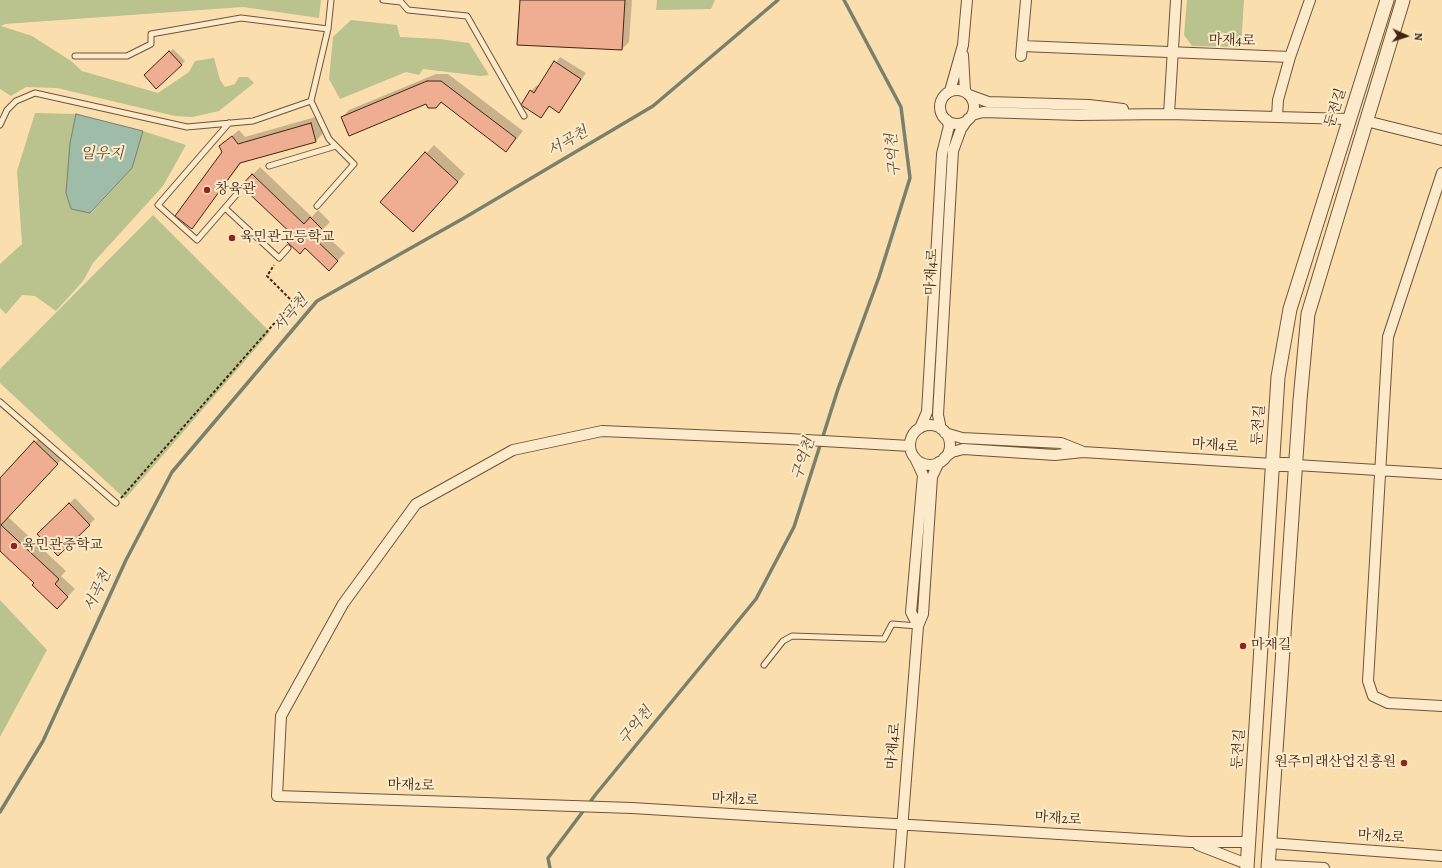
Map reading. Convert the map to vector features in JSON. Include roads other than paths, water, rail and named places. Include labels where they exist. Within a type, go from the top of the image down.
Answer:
[{"type":"street","points":[[967,0],[963,45],[967,93],[974,104],[970,117]]},
{"type":"street","name":"마재4로","points":[[1026,0],[1022,51],[1173,52],[1290,57]]},
{"type":"street","points":[[1169,114],[1176,0]]},
{"type":"street","points":[[1277,117],[1278,100],[1290,57],[1310,0]]},
{"type":"street","name":"둔전길","points":[[1247,866],[1278,377],[1290,309],[1387,0]]},
{"type":"street","points":[[1268,866],[1308,314],[1403,0]]},
{"type":"street","points":[[963,45],[950,91],[942,100],[940,105],[941,111],[947,120],[958,124],[983,112],[1078,115],[1169,114],[1349,119]]},
{"type":"street","points":[[950,91],[960,90],[988,102],[1089,105],[1169,114]]},
{"type":"street","name":"마재4로","points":[[970,117],[961,130],[953,151],[938,414],[943,431],[962,438],[1061,443],[1083,452]]},
{"type":"street","name":"마재4로","points":[[920,428],[927,412],[942,154],[949,126],[947,120]]},
{"type":"street","points":[[1366,121],[1442,140]]},
{"type":"street","points":[[1442,173],[1388,337],[1379,470],[1368,681],[1373,696],[1388,703],[1442,706]]},
{"type":"street","points":[[929,425],[943,431],[949,445],[942,460],[927,464],[915,458],[910,446],[913,434],[920,428],[929,425]]},
{"type":"street","name":"마재2로","points":[[910,446],[602,431],[514,450],[416,504],[343,604],[281,716],[277,796],[557,804],[1190,842]]},
{"type":"street","name":"마재4로","points":[[899,868],[901,824],[918,626],[923,614],[932,477],[942,460],[952,452],[963,449],[1055,455],[1083,452],[1273,464]]},
{"type":"street","name":"마재4로","points":[[915,458],[923,475],[911,612],[918,626]]},
{"type":"street","points":[[1273,464],[1442,474]]},
{"type":"street","points":[[1190,842],[1270,843]]},
{"type":"street","points":[[1190,842],[1247,866],[1324,868]]},
{"type":"street","name":"마재2로","points":[[1270,843],[1442,856]]},
{"type":"lane","points":[[317,206],[354,164],[329,139],[311,101],[328,29],[331,0]]},
{"type":"lane","points":[[383,0],[401,2],[408,10],[467,16],[524,116]]},
{"type":"lane","points":[[75,56],[127,56],[151,44],[151,34],[241,18],[328,29]]},
{"type":"lane","points":[[0,125],[7,110],[16,101],[35,93],[187,127],[253,121],[311,101]]},
{"type":"lane","points":[[229,123],[158,205],[197,240],[236,195]]},
{"type":"lane","points":[[269,166],[336,146]]},
{"type":"lane","points":[[225,208],[279,258],[288,248]]},
{"type":"lane","points":[[0,402],[116,503]]},
{"type":"lane","points":[[764,665],[783,641],[792,636],[884,639],[892,624],[918,626]]},
{"type":"water","name":"일우지","points":[[76,114],[143,131],[132,168],[90,213],[71,209],[66,193],[70,143]]},
{"type":"waterway","name":"서곡천","points":[[0,812],[43,741],[126,560],[172,472],[317,301],[464,218],[653,106],[778,0]]},
{"type":"waterway","name":"구억천","points":[[550,868],[548,858],[596,794],[756,599],[794,527],[838,389],[879,277],[910,178],[901,107],[844,0]]},
{"type":"place","name":"창육관","points":[[207,190]]},
{"type":"place","name":"육민관고등학교","points":[[232,238]]},
{"type":"place","name":"육민관중학교","points":[[14,546]]},
{"type":"place","name":"마재길","points":[[1243,646]]},
{"type":"place","name":"원주미래산업진흥원","points":[[1404,763]]}]
